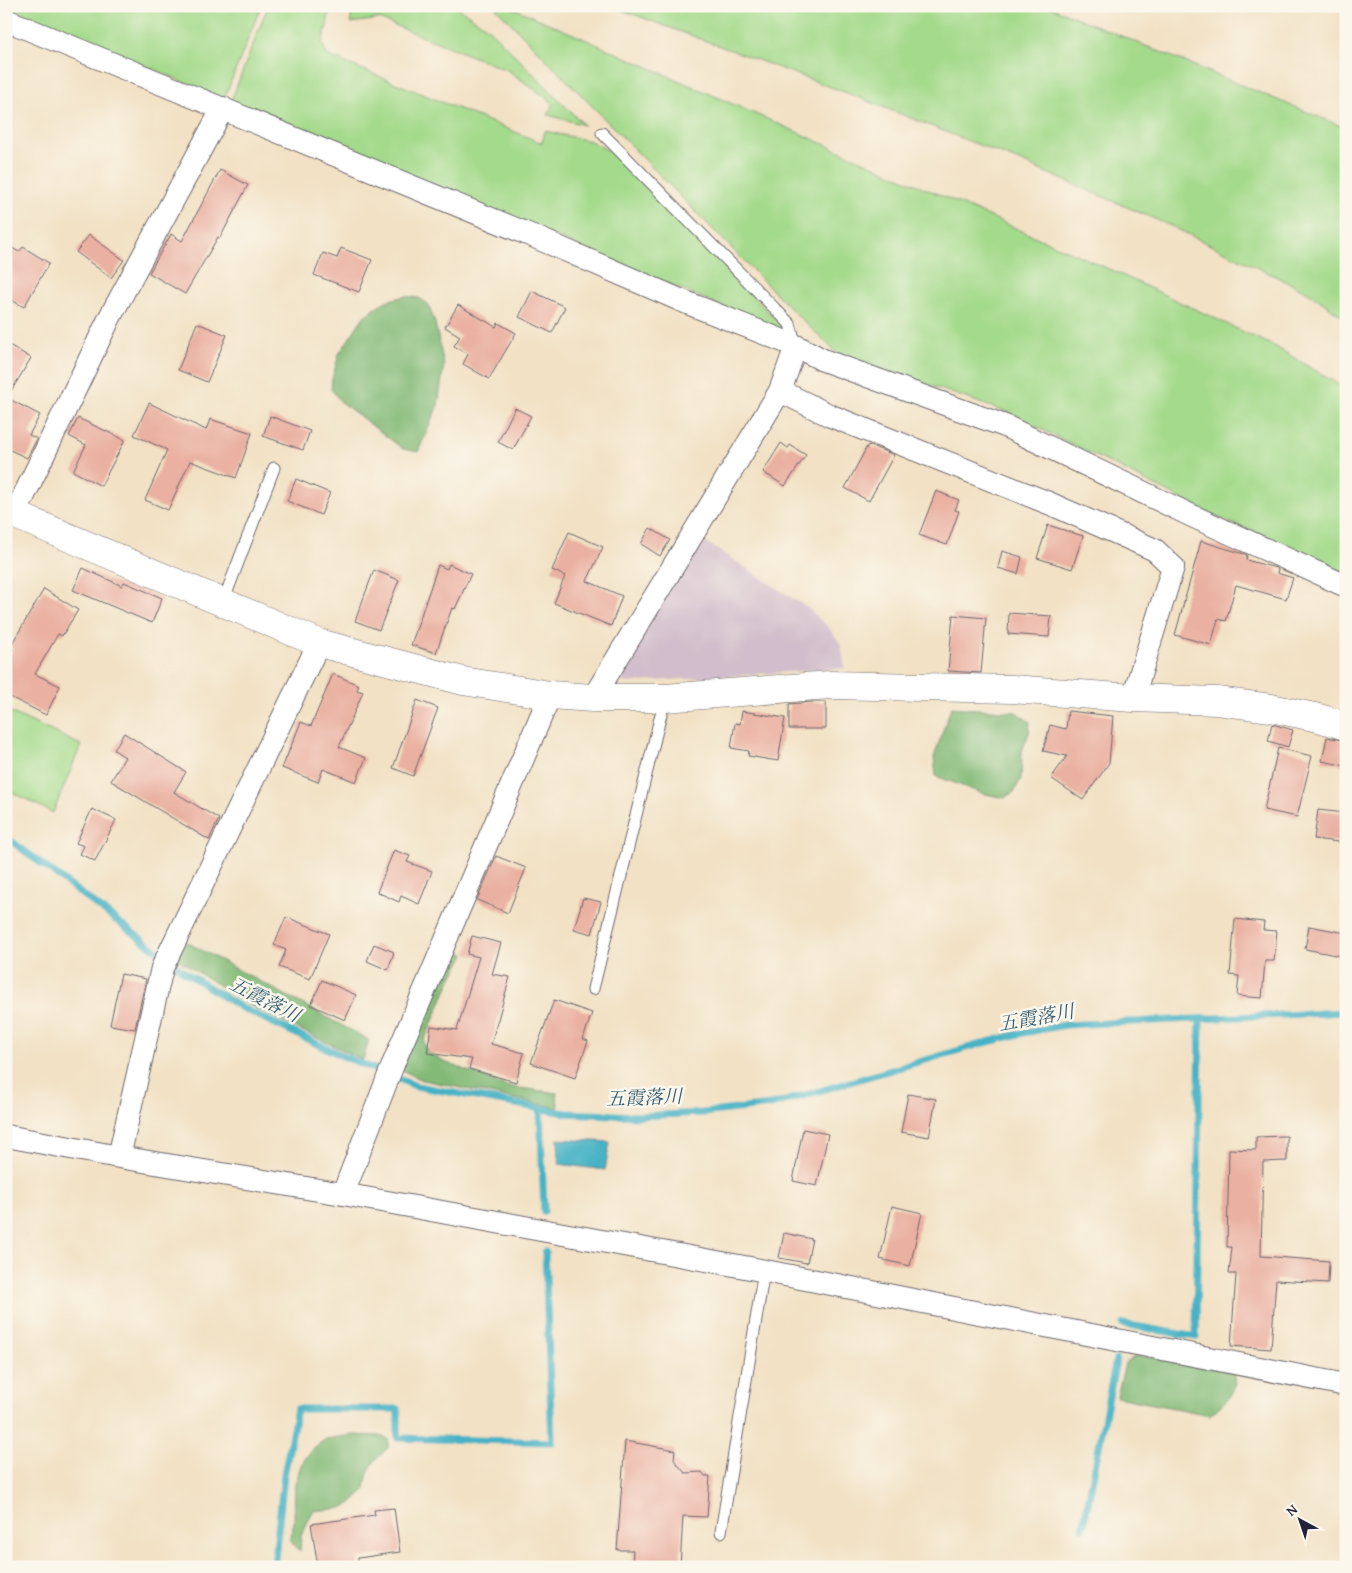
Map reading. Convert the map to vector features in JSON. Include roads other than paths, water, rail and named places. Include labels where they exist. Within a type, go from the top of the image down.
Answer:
[{"type":"street","points":[[9,26],[224,108],[680,300],[796,346],[823,360],[1005,426],[1190,515],[1346,586]]},
{"type":"street","points":[[224,108],[110,317],[11,513],[319,643],[463,681],[550,695],[593,698],[665,698],[830,685],[1012,689],[1134,698],[1217,700],[1271,708],[1346,726]]},
{"type":"street","points":[[593,698],[780,391],[796,346]]},
{"type":"street","points":[[780,391],[831,416],[1051,504],[1155,550],[1173,567],[1134,698]]},
{"type":"street","points":[[119,1157],[165,960],[319,643]]},
{"type":"street","points":[[343,1194],[394,1062],[550,695]]},
{"type":"street","points":[[6,1136],[119,1157],[343,1194],[764,1271],[1346,1385]]},
{"type":"lane","points":[[602,133],[790,324],[796,346]]},
{"type":"lane","points":[[223,602],[274,468]]},
{"type":"lane","points":[[592,989],[665,698]]},
{"type":"lane","points":[[721,1532],[764,1271]]},
{"type":"water","points":[[558,1139],[610,1142],[605,1170],[559,1164]]},
{"type":"waterway","name":"五霞落川","points":[[6,837],[186,973],[240,1007],[345,1057],[416,1086],[565,1113],[639,1116],[702,1113],[771,1105],[984,1043],[1065,1025],[1346,1012]]},
{"type":"waterway","points":[[1123,1324],[1196,1337],[1200,1019]]},
{"type":"waterway","points":[[540,1109],[544,1211]]},
{"type":"waterway","points":[[274,1567],[284,1475],[297,1409],[398,1409],[398,1438],[552,1442],[545,1252]]},
{"type":"waterway","points":[[1083,1528],[1116,1360]]}]
